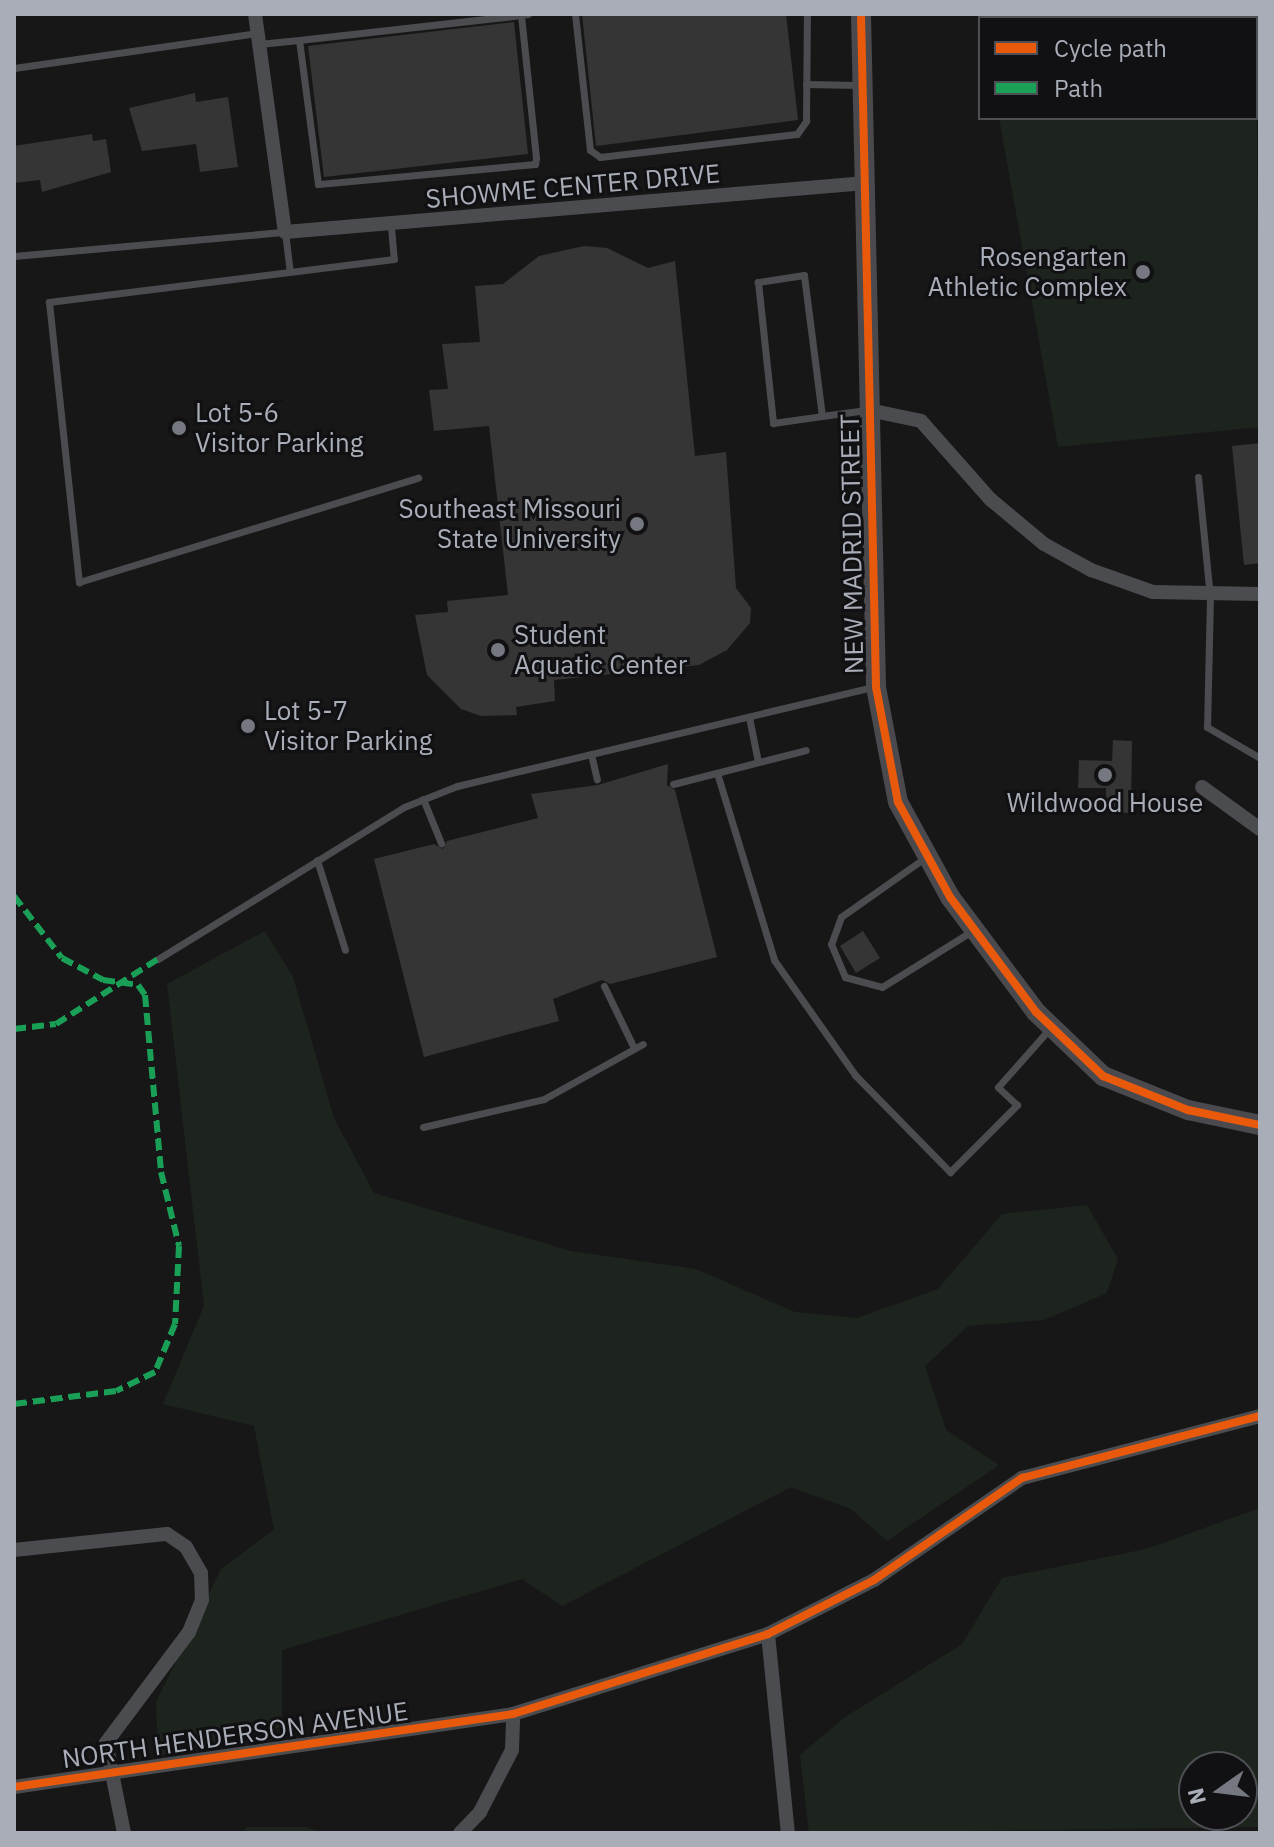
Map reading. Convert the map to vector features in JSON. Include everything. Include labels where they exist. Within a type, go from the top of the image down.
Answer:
[{"type":"street","points":[[255,14],[285,232]]},
{"type":"street","name":"NEW MADRID STREET","points":[[861,14],[876,687],[898,802],[975,929],[1051,1026],[1103,1076],[1188,1110],[1260,1125]]},
{"type":"street","name":"SHOWME CENTER DRIVE","points":[[285,232],[391,227],[866,183]]},
{"type":"street","points":[[869,410],[921,421],[990,499],[1044,544],[1153,592],[1210,597],[1260,594]]},
{"type":"street","points":[[1202,787],[1260,829]]},
{"type":"street","name":"NORTH HENDERSON AVENUE","points":[[14,1787],[109,1777],[513,1714],[768,1634],[874,1580],[1022,1478],[1260,1416]]},
{"type":"street","points":[[14,1550],[136,1534],[167,1534],[186,1547],[201,1573],[202,1600],[189,1632],[106,1743],[109,1777],[124,1833]]},
{"type":"street","points":[[768,1634],[788,1833]]},
{"type":"street","points":[[460,1833],[480,1812],[512,1750],[513,1714]]},
{"type":"lane","points":[[299,40],[318,184],[530,166],[536,158],[521,14]]},
{"type":"lane","points":[[14,68],[258,38],[299,40],[528,14]]},
{"type":"lane","points":[[575,14],[594,156],[797,134],[806,121],[807,14]]},
{"type":"lane","points":[[806,84],[864,86]]},
{"type":"lane","points":[[391,227],[394,259],[49,302],[79,582],[418,478]]},
{"type":"lane","points":[[14,256],[285,232],[290,271]]},
{"type":"lane","points":[[822,416],[804,275],[758,282],[773,423],[869,410]]},
{"type":"lane","points":[[1198,477],[1210,597],[1207,727],[1260,758]]},
{"type":"lane","points":[[158,959],[317,860],[423,799],[591,754],[876,687]]},
{"type":"lane","points":[[749,717],[758,762]]},
{"type":"lane","points":[[673,784],[806,750]]},
{"type":"lane","points":[[591,754],[597,779]]},
{"type":"lane","points":[[717,773],[774,960],[855,1075],[950,1172],[1017,1105],[998,1087],[1051,1026]]},
{"type":"lane","points":[[423,799],[441,843]]},
{"type":"lane","points":[[928,856],[841,917],[831,944],[845,977],[882,987],[975,929]]},
{"type":"lane","points":[[317,860],[345,950]]},
{"type":"lane","points":[[604,986],[634,1048]]},
{"type":"lane","points":[[423,1127],[544,1099],[643,1044]]},
{"type":"shaded area","name":"Rosengarten Athletic Complex","points":[[999,120],[1257,120],[1260,427],[1058,447]]},
{"type":"shaded area","points":[[265,931],[293,977],[334,1118],[374,1193],[571,1251],[696,1269],[795,1312],[857,1318],[938,1289],[1002,1214],[1087,1205],[1118,1259],[1107,1293],[1044,1320],[968,1326],[925,1366],[946,1430],[999,1465],[887,1541],[851,1509],[791,1487],[562,1606],[522,1579],[282,1650],[282,1727],[158,1756],[156,1702],[221,1569],[274,1530],[254,1426],[163,1404],[204,1306],[167,984]]},
{"type":"shaded area","points":[[1260,1508],[1260,1827],[1258,1751],[1178,1751],[1178,1828],[809,1833],[800,1755],[845,1717],[962,1644],[1002,1578],[1146,1549]]},
{"type":"shaded area","points":[[247,1827],[306,1827],[322,1833],[244,1833]]},
{"type":"building","points":[[582,14],[786,14],[798,120],[596,146]]},
{"type":"building","points":[[514,22],[528,154],[324,177],[308,46]]},
{"type":"building","points":[[195,93],[196,102],[228,97],[238,167],[200,172],[196,144],[142,151],[129,108]]},
{"type":"building","points":[[92,134],[93,141],[106,139],[111,172],[42,192],[40,180],[14,183],[14,146]]},
{"type":"building","points":[[584,246],[607,248],[648,268],[675,261],[695,456],[726,452],[736,588],[751,608],[750,623],[727,650],[699,665],[554,680],[555,701],[516,707],[517,715],[481,716],[461,709],[427,675],[415,615],[448,612],[447,601],[508,595],[489,426],[434,431],[429,390],[448,389],[442,344],[480,342],[475,286],[503,284],[539,256]]},
{"type":"building","points":[[1260,443],[1260,563],[1244,565],[1232,446]]},
{"type":"building","name":"Wildwood House","points":[[1113,740],[1132,741],[1131,813],[1106,812],[1106,788],[1078,788],[1079,760],[1112,761]]},
{"type":"building","points":[[668,764],[667,785],[675,790],[717,957],[610,984],[602,980],[553,999],[559,1021],[424,1057],[374,859],[434,844],[443,849],[447,841],[538,818],[531,794],[598,785]]},
{"type":"building","points":[[863,931],[880,958],[856,973],[840,946]]},
{"type":"marked path","points":[[14,896],[62,958],[103,980],[138,985],[145,995],[161,1172],[179,1246],[175,1324],[155,1372],[116,1391],[14,1404]]},
{"type":"marked path","points":[[14,1029],[56,1024],[158,959]]},
{"type":"cycle path","points":[[861,14],[876,687],[898,802],[950,897],[1036,1012],[1103,1076],[1188,1110],[1260,1125]]},
{"type":"cycle path","points":[[14,1787],[513,1714],[768,1634],[874,1580],[1022,1478],[1260,1416]]},
{"type":"place","name":"Rosengarten Athletic Complex","points":[[1143,272]]},
{"type":"place","name":"Lot 5-6 Visitor Parking","points":[[179,428]]},
{"type":"place","name":"Southeast Missouri State University","points":[[637,524]]},
{"type":"place","name":"Student Aquatic Center","points":[[498,650]]},
{"type":"place","name":"Lot 5-7 Visitor Parking","points":[[248,726]]},
{"type":"place","name":"Wildwood House","points":[[1105,775]]}]
